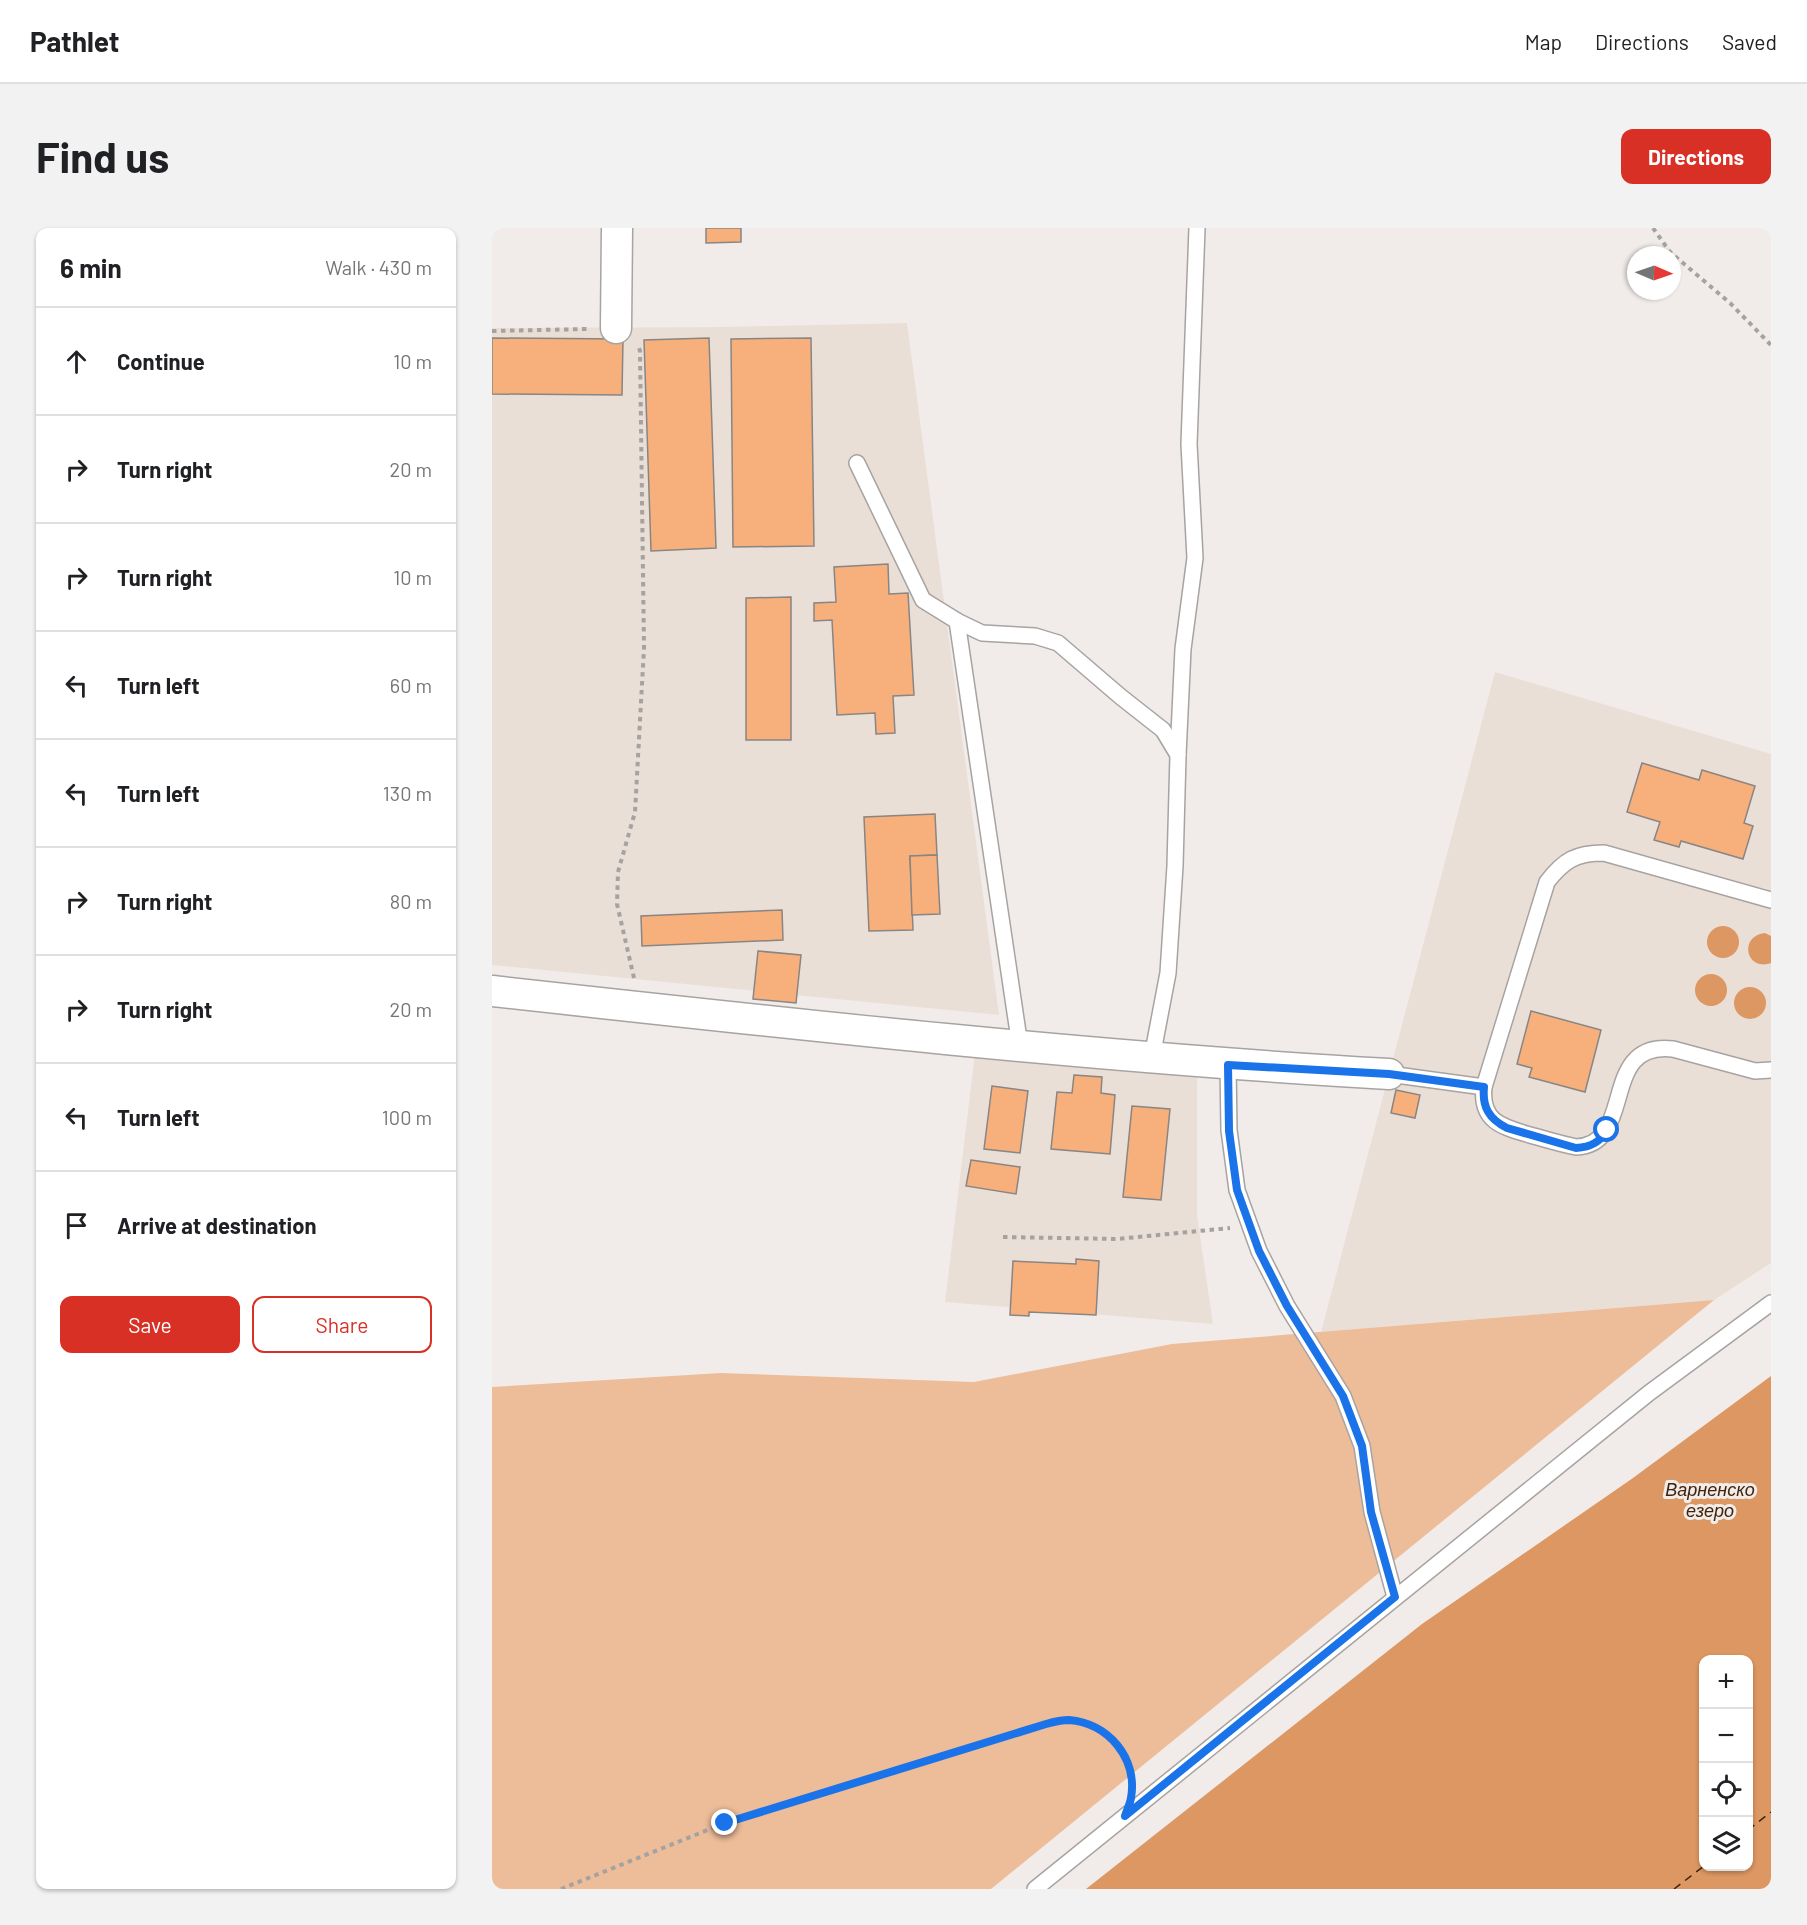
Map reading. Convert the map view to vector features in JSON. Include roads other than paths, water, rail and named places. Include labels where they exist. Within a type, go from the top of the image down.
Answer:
[{"type":"street","points":[[616,328],[617,228]]},
{"type":"street","points":[[492,991],[842,1030],[1228,1065],[1389,1074]]},
{"type":"lane","points":[[1152,1057],[1168,973],[1175,866],[1183,649],[1195,558],[1189,444],[1197,228]]},
{"type":"lane","points":[[857,463],[923,600],[982,633],[1035,636],[1058,643],[1163,730],[1178,755]]},
{"type":"lane","points":[[957,621],[1020,1046]]},
{"type":"lane","points":[[1771,900],[1604,853],[1587,853],[1571,858],[1558,868],[1547,882],[1484,1087],[1483,1098],[1490,1117],[1498,1124],[1566,1145],[1586,1147],[1602,1138],[1607,1130],[1625,1075],[1631,1064],[1650,1050],[1673,1049],[1755,1071],[1771,1070]]},
{"type":"lane","points":[[1228,1065],[1229,1131],[1237,1190],[1259,1251],[1287,1306],[1347,1406],[1362,1446],[1371,1512],[1395,1597]]},
{"type":"lane","points":[[1389,1074],[1484,1087]]},
{"type":"lane","points":[[1035,1889],[1649,1393],[1771,1303]]},
{"type":"water","points":[[1723,926],[1734,931],[1739,942],[1734,953],[1723,958],[1712,953],[1707,942],[1712,931]]},
{"type":"water","points":[[1765,933],[1771,936],[1771,963],[1756,963],[1748,952],[1748,946],[1756,936]]},
{"type":"water","points":[[1711,974],[1722,979],[1727,990],[1722,1001],[1711,1006],[1700,1001],[1695,990],[1700,979]]},
{"type":"water","points":[[1750,987],[1761,992],[1766,1003],[1761,1014],[1750,1019],[1739,1014],[1734,1003],[1739,992]]},
{"type":"water","name":"Варненско езеро","points":[[1771,1376],[1771,1889],[1086,1889],[1422,1624],[1633,1478]]}]
